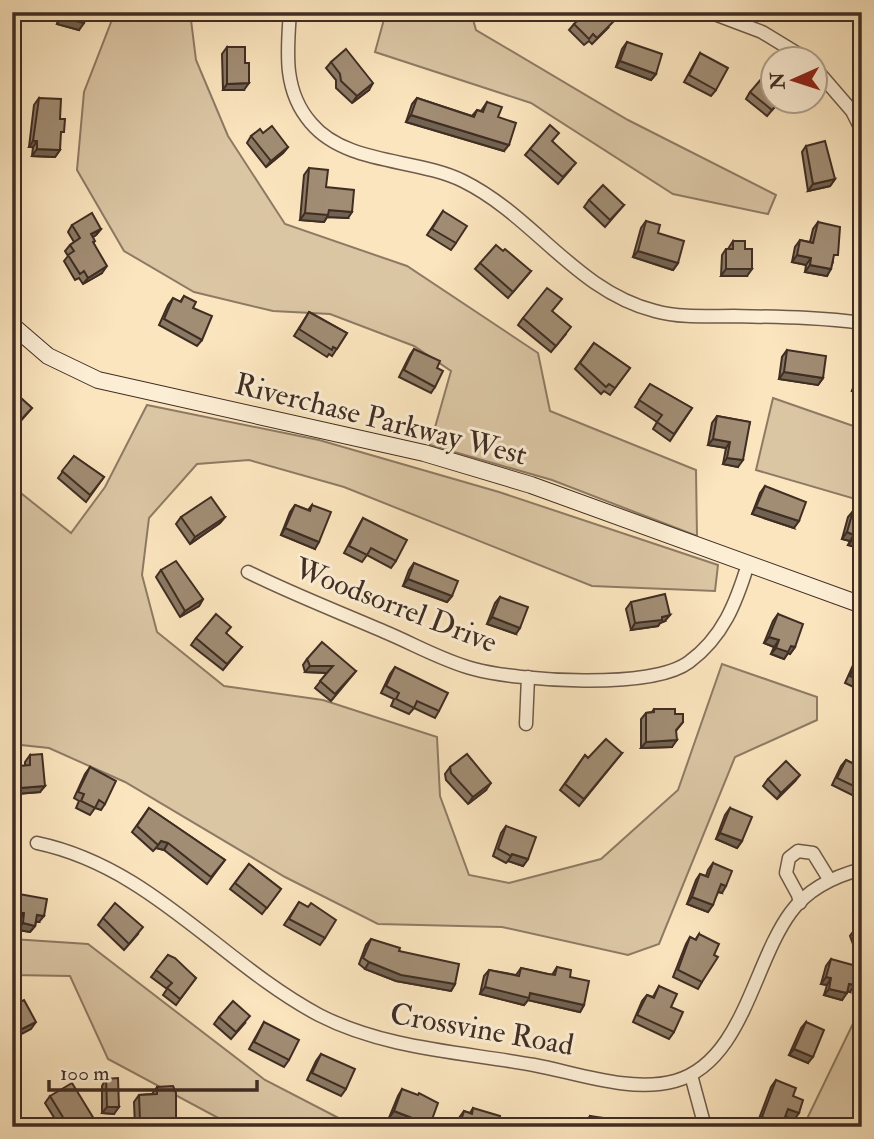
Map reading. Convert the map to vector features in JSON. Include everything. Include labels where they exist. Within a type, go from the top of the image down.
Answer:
[{"type":"street","points":[[290,12],[289,80],[300,110],[312,126],[347,147],[434,169],[486,193],[603,290],[639,307],[678,316],[821,318],[862,323]]},
{"type":"street","points":[[709,12],[762,32],[785,46]]},
{"type":"street","points":[[828,83],[852,111],[862,131]]},
{"type":"street","name":"Riverchase Parkway West","points":[[12,325],[48,356],[106,382],[424,453],[531,485],[862,605]]},
{"type":"street","name":"Woodsorrel Drive","points":[[248,572],[471,669],[528,677],[634,679],[679,668],[713,641],[725,624],[748,564]]},
{"type":"street","name":"Woodsorrel Drive","points":[[526,724],[528,677]]},
{"type":"street","name":"Crossvine Road","points":[[37,843],[73,852],[123,874],[292,999],[338,1024],[375,1037],[643,1084],[673,1081],[691,1074],[724,1046],[781,929],[800,904],[829,879],[862,869]]},
{"type":"street","points":[[800,904],[799,895],[786,873],[789,858],[798,851],[813,853],[829,879]]},
{"type":"street","points":[[691,1074],[705,1127]]},
{"type":"shaded area","points":[[115,12],[190,12],[196,60],[228,136],[285,224],[407,266],[538,353],[550,411],[696,470],[697,536],[552,480],[430,445],[451,371],[414,346],[330,314],[273,311],[194,292],[124,251],[77,170],[84,92]]},
{"type":"shaded area","points":[[386,12],[471,12],[476,30],[628,120],[776,195],[768,214],[673,194],[531,103],[375,52]]},
{"type":"shaded area","points":[[773,398],[862,429],[862,501],[756,470]]},
{"type":"shaded area","points":[[147,405],[319,440],[499,492],[718,565],[715,591],[592,586],[344,487],[249,460],[197,464],[149,518],[142,575],[157,632],[224,686],[323,700],[437,737],[440,796],[469,875],[509,883],[601,859],[678,790],[722,664],[817,697],[817,720],[735,757],[659,944],[628,955],[502,927],[378,924],[285,877],[125,782],[49,748],[12,744],[12,486],[71,533],[105,487]]},
{"type":"shaded area","points":[[12,939],[88,944],[265,1080],[356,1127],[235,1127],[108,1059],[70,976],[12,975]]},
{"type":"shaded area","points":[[862,1005],[862,1127],[803,1127]]},
{"type":"building","points":[[63,12],[86,12],[84,23],[62,17]]},
{"type":"building","points":[[586,12],[603,12],[613,22],[597,38],[593,34],[589,39],[574,24]]},
{"type":"building","points":[[627,42],[662,54],[656,74],[620,61]]},
{"type":"building","points":[[227,47],[245,47],[245,63],[249,63],[249,83],[227,84]]},
{"type":"building","points":[[346,49],[373,83],[357,96],[341,81],[340,74],[331,62]]},
{"type":"building","points":[[700,53],[728,68],[716,90],[689,75]]},
{"type":"building","points":[[758,83],[758,99],[750,92]]},
{"type":"building","points":[[39,98],[61,99],[60,119],[65,119],[60,150],[37,149],[37,141],[33,141]]},
{"type":"building","points":[[417,98],[474,117],[477,110],[483,112],[487,102],[502,107],[498,117],[516,123],[509,145],[411,115]]},
{"type":"building","points":[[550,125],[559,133],[552,141],[576,163],[563,177],[530,149]]},
{"type":"building","points":[[272,126],[288,147],[271,161],[251,136],[260,129],[263,133]]},
{"type":"building","points":[[825,141],[835,179],[813,184],[806,146]]},
{"type":"building","points":[[309,168],[328,170],[326,187],[354,190],[352,212],[329,210],[328,215],[305,213]]},
{"type":"building","points":[[603,185],[624,205],[610,220],[589,200]]},
{"type":"building","points":[[443,211],[467,226],[456,243],[432,229]]},
{"type":"building","points":[[92,213],[101,229],[91,234],[95,241],[93,242],[107,266],[88,278],[84,271],[80,274],[68,255],[74,251],[70,245],[80,238],[72,225]]},
{"type":"building","points":[[646,221],[660,225],[658,233],[684,241],[678,263],[638,251]]},
{"type":"building","points":[[818,222],[840,227],[838,255],[834,255],[831,269],[810,265],[811,258],[797,255],[800,240],[813,243]]},
{"type":"building","points":[[733,241],[745,241],[745,249],[752,249],[752,269],[726,269],[726,249],[733,249]]},
{"type":"building","points":[[496,245],[503,251],[505,249],[531,271],[513,292],[480,263]]},
{"type":"building","points":[[547,288],[562,299],[552,311],[571,327],[556,346],[523,318]]},
{"type":"building","points":[[184,296],[196,302],[193,308],[212,316],[202,340],[164,319],[173,298],[181,302]]},
{"type":"building","points":[[309,312],[347,333],[337,349],[333,347],[332,350],[299,329]]},
{"type":"building","points":[[594,343],[630,368],[615,388],[609,384],[606,387],[580,363]]},
{"type":"building","points":[[414,349],[440,361],[437,368],[443,371],[435,387],[404,370]]},
{"type":"building","points":[[787,350],[826,356],[823,378],[784,372]]},
{"type":"building","points":[[862,367],[862,386],[856,385]]},
{"type":"building","points":[[650,384],[692,408],[674,434],[657,422],[662,415],[639,400]]},
{"type":"building","points":[[12,390],[32,408],[17,424],[12,420]]},
{"type":"building","points":[[717,416],[750,422],[743,460],[727,458],[730,442],[713,439]]},
{"type":"building","points":[[74,456],[104,477],[90,495],[62,471]]},
{"type":"building","points":[[765,486],[806,502],[799,521],[756,507]]},
{"type":"building","points":[[211,497],[225,517],[195,537],[181,517]]},
{"type":"building","points":[[295,505],[310,511],[312,505],[331,512],[319,542],[285,528]]},
{"type":"building","points":[[862,510],[862,541],[853,539],[854,535],[847,532],[853,511],[861,513]]},
{"type":"building","points":[[363,518],[407,540],[396,561],[371,548],[367,555],[349,546]]},
{"type":"building","points":[[176,561],[203,599],[185,611],[161,570]]},
{"type":"building","points":[[414,563],[458,581],[452,596],[408,579]]},
{"type":"building","points":[[665,594],[670,615],[662,617],[662,620],[635,623],[631,602]]},
{"type":"building","points":[[500,597],[528,607],[520,628],[492,617]]},
{"type":"building","points":[[216,614],[231,627],[226,633],[242,647],[227,664],[196,638]]},
{"type":"building","points":[[778,614],[803,624],[795,647],[791,646],[788,652],[776,648],[779,640],[769,637]]},
{"type":"building","points":[[322,642],[356,671],[335,694],[320,681],[333,666],[310,666],[307,659]]},
{"type":"building","points":[[859,656],[862,658],[862,682],[850,676]]},
{"type":"building","points":[[395,667],[448,693],[439,711],[417,701],[414,708],[396,699],[399,693],[386,686]]},
{"type":"building","points":[[654,709],[675,709],[675,714],[683,714],[683,722],[676,730],[677,740],[646,742],[646,713],[654,712]]},
{"type":"building","points":[[606,739],[622,753],[584,799],[565,784],[585,755],[588,758]]},
{"type":"building","points":[[42,754],[45,786],[20,788],[19,766],[30,765],[30,755]]},
{"type":"building","points":[[467,754],[491,783],[473,797],[451,773],[450,767]]},
{"type":"building","points":[[846,760],[862,768],[862,790],[837,778]]},
{"type":"building","points":[[786,761],[800,775],[781,793],[768,779]]},
{"type":"building","points":[[90,767],[116,781],[105,804],[99,800],[95,808],[81,801],[84,794],[78,792]]},
{"type":"building","points":[[149,808],[225,860],[211,877],[168,843],[161,841],[158,845],[137,826]]},
{"type":"building","points":[[730,808],[752,817],[742,841],[720,833]]},
{"type":"building","points":[[506,826],[536,837],[528,859],[512,854],[511,856],[498,849]]},
{"type":"building","points":[[713,863],[732,871],[726,886],[721,884],[713,905],[692,897],[700,874],[708,877]]},
{"type":"building","points":[[249,864],[281,889],[267,908],[235,883]]},
{"type":"building","points":[[19,894],[47,899],[44,916],[37,915],[35,926],[23,923],[24,913],[16,912]]},
{"type":"building","points":[[299,902],[308,907],[311,903],[336,920],[325,938],[289,919]]},
{"type":"building","points":[[115,903],[143,927],[129,944],[103,918]]},
{"type":"building","points":[[862,927],[862,948],[855,929]]},
{"type":"building","points":[[699,934],[719,944],[714,955],[718,957],[702,982],[678,970],[690,937],[696,940]]},
{"type":"building","points":[[371,939],[400,948],[399,951],[459,964],[455,984],[401,975],[369,962],[363,958]]},
{"type":"building","points":[[168,955],[175,958],[196,978],[180,999],[167,988],[172,983],[156,970]]},
{"type":"building","points":[[831,959],[860,967],[855,985],[849,984],[847,993],[829,989],[831,978],[826,977]]},
{"type":"building","points":[[557,967],[571,970],[570,977],[589,981],[584,1005],[530,993],[529,998],[485,987],[489,970],[519,976],[521,968],[555,975]]},
{"type":"building","points":[[659,986],[677,994],[671,1007],[683,1012],[674,1032],[637,1015],[647,995],[654,998]]},
{"type":"building","points":[[24,1000],[36,1022],[12,1034],[12,1006]]},
{"type":"building","points":[[233,1001],[250,1016],[236,1032],[219,1017]]},
{"type":"building","points":[[264,1022],[299,1040],[289,1060],[254,1042]]},
{"type":"building","points":[[806,1022],[824,1030],[813,1057],[794,1049]]},
{"type":"building","points":[[321,1054],[355,1069],[346,1089],[312,1073]]},
{"type":"building","points":[[118,1078],[119,1107],[107,1107],[106,1079]]},
{"type":"building","points":[[776,1080],[796,1088],[793,1096],[803,1100],[799,1113],[788,1109],[782,1125],[762,1117]]},
{"type":"building","points":[[72,1083],[94,1119],[80,1127],[69,1127],[50,1096]]},
{"type":"building","points":[[173,1086],[176,1093],[176,1120],[140,1121],[139,1095],[157,1094],[157,1087]]},
{"type":"building","points":[[402,1089],[418,1095],[419,1093],[438,1103],[430,1125],[394,1111]]},
{"type":"building","points":[[473,1108],[500,1116],[497,1127],[459,1127],[464,1111],[472,1114]]},
{"type":"building","points":[[590,1116],[618,1120],[617,1127],[588,1127]]},
{"type":"building","points":[[514,1119],[553,1121],[553,1127],[514,1127]]}]
